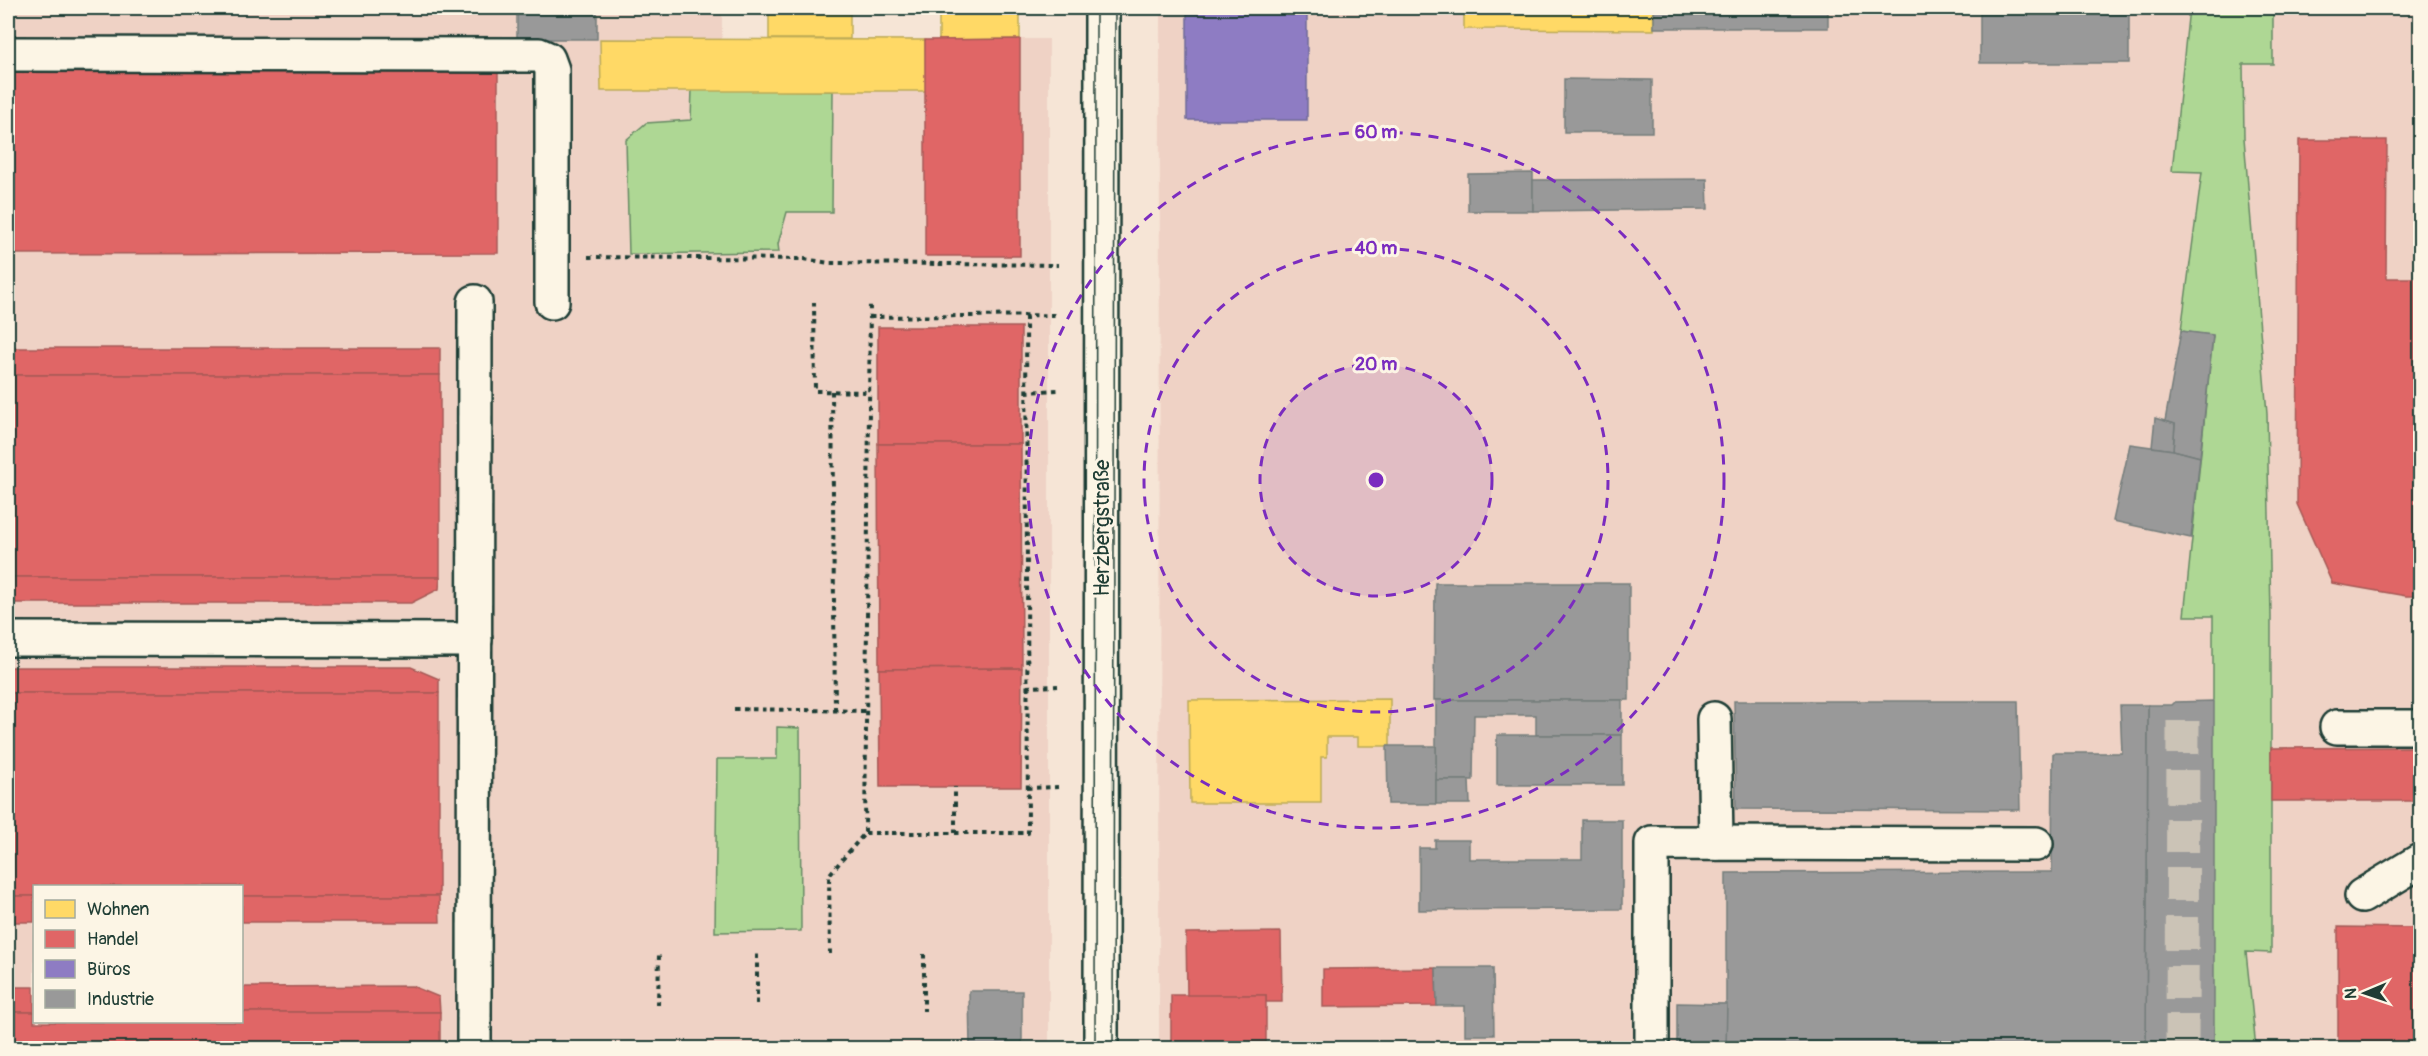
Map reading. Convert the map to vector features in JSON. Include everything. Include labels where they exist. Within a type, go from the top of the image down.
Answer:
[{"type":"street","name":"Herzbergstraße","points":[[1101,1048],[1102,8]]},
{"type":"street","points":[[8,54],[539,55],[548,59],[552,70],[552,302]]},
{"type":"street","points":[[474,1048],[476,302]]},
{"type":"street","points":[[8,639],[475,640]]},
{"type":"street","points":[[1714,719],[1716,843]]},
{"type":"street","points":[[2337,727],[2421,727]]},
{"type":"street","points":[[1652,1048],[1652,843],[2036,844]]},
{"type":"street","points":[[2362,896],[2421,861]]},
{"type":"path","points":[[552,257],[804,259],[830,263],[1058,265]]},
{"type":"path","points":[[813,302],[815,391],[869,392]]},
{"type":"path","points":[[830,954],[829,875],[865,833],[870,302]]},
{"type":"path","points":[[865,833],[1028,833],[1026,315]]},
{"type":"path","points":[[870,316],[1058,315]]},
{"type":"path","points":[[869,346],[878,347]]},
{"type":"path","points":[[1026,392],[1058,390]]},
{"type":"path","points":[[832,391],[835,710]]},
{"type":"path","points":[[1027,687],[1058,686]]},
{"type":"path","points":[[734,709],[867,711]]},
{"type":"path","points":[[955,787],[955,833]]},
{"type":"path","points":[[1027,788],[1058,787]]},
{"type":"path","points":[[658,954],[658,1005]]},
{"type":"path","points":[[757,954],[757,1004]]},
{"type":"path","points":[[924,954],[924,1011]]},
{"type":"shaded area","points":[[8,8],[722,8],[722,39],[1049,39],[1049,1048],[8,1048]]},
{"type":"shaded area","points":[[1160,8],[2189,8],[2173,170],[2202,172],[2214,335],[2184,616],[2213,616],[2213,1048],[1159,1048]]},
{"type":"shaded area","points":[[2273,8],[2420,8],[2420,1048],[2256,1048],[2246,951],[2271,953],[2271,616],[2267,414],[2244,138],[2243,64],[2273,64]]},
{"type":"green space","points":[[2189,8],[2273,8],[2273,64],[2243,64],[2244,138],[2267,414],[2271,616],[2271,953],[2246,952],[2256,1048],[2213,1048],[2213,616],[2184,616],[2213,336],[2181,331],[2202,172],[2172,171]]},
{"type":"green space","points":[[692,89],[833,91],[832,212],[787,212],[778,244],[779,252],[629,254],[626,140],[646,123],[691,120]]},
{"type":"green space","points":[[777,727],[800,728],[801,931],[715,932],[717,759],[777,759]]},
{"type":"building: Wohnen","points":[[769,8],[850,8],[850,39],[769,39]]},
{"type":"building: Wohnen","points":[[939,8],[1020,8],[1020,39],[939,40]]},
{"type":"building: Wohnen","points":[[1464,8],[1654,8],[1654,30],[1464,29]]},
{"type":"building: Wohnen","points":[[600,39],[925,40],[926,91],[601,91]]},
{"type":"building: Wohnen","points":[[1390,699],[1390,746],[1358,746],[1358,737],[1327,737],[1327,757],[1321,757],[1321,803],[1190,803],[1189,700]]},
{"type":"building: Handel","points":[[1020,39],[1020,256],[925,256],[925,40]]},
{"type":"building: Handel","points":[[498,69],[498,253],[8,254],[8,70]]},
{"type":"building: Handel","points":[[2299,140],[2387,140],[2386,278],[2420,278],[2420,596],[2406,596],[2332,583],[2297,504]]},
{"type":"building: Handel","points":[[878,327],[1021,327],[1021,444],[878,444]]},
{"type":"building: Handel","points":[[8,348],[440,348],[440,375],[8,375]]},
{"type":"building: Handel","points":[[8,375],[440,375],[440,577],[8,577]]},
{"type":"building: Handel","points":[[878,444],[1021,444],[1022,668],[879,669]]},
{"type":"building: Handel","points":[[8,577],[440,577],[439,589],[411,603],[8,603]]},
{"type":"building: Handel","points":[[8,667],[411,667],[439,679],[439,693],[8,693]]},
{"type":"building: Handel","points":[[1022,668],[1021,787],[880,787],[879,669]]},
{"type":"building: Handel","points":[[8,693],[439,693],[439,896],[243,896],[243,885],[33,885],[33,896],[8,896]]},
{"type":"building: Handel","points":[[2420,747],[2420,801],[2271,801],[2271,748]]},
{"type":"building: Handel","points":[[8,896],[33,896],[33,922],[8,922]]},
{"type":"building: Handel","points":[[243,896],[439,896],[440,922],[243,922]]},
{"type":"building: Handel","points":[[2338,927],[2420,928],[2420,1048],[2338,1048]]},
{"type":"building: Handel","points":[[1281,932],[1282,1002],[1266,1002],[1266,995],[1187,996],[1186,933]]},
{"type":"building: Handel","points":[[1436,968],[1437,1006],[1323,1007],[1323,969]]},
{"type":"building: Handel","points":[[412,986],[439,997],[440,1012],[243,1012],[243,987]]},
{"type":"building: Handel","points":[[8,987],[33,987],[33,1012],[8,1012]]},
{"type":"building: Handel","points":[[1171,995],[1266,995],[1266,1045],[1322,1045],[1322,1048],[1171,1048]]},
{"type":"building: Handel","points":[[8,1012],[33,1012],[33,1023],[243,1023],[243,1012],[440,1012],[440,1048],[8,1048]]},
{"type":"building: Büros","points":[[1187,8],[1307,8],[1307,120],[1187,120]]},
{"type":"building: Industrie","points":[[517,8],[597,8],[597,39],[517,39]]},
{"type":"building: Industrie","points":[[1654,8],[1828,8],[1828,28],[1654,28]]},
{"type":"building: Industrie","points":[[1980,8],[2129,8],[2129,63],[1980,63]]},
{"type":"building: Industrie","points":[[1564,79],[1652,80],[1652,132],[1564,132]]},
{"type":"building: Industrie","points":[[1533,173],[1533,211],[1468,211],[1468,174]]},
{"type":"building: Industrie","points":[[1707,179],[1708,209],[1533,211],[1533,180]]},
{"type":"building: Industrie","points":[[2181,331],[2213,335],[2200,457],[2173,450],[2175,424],[2165,421]]},
{"type":"building: Industrie","points":[[2155,418],[2175,424],[2173,450],[2152,447]]},
{"type":"building: Industrie","points":[[2130,444],[2173,450],[2200,457],[2191,538],[2113,521]]},
{"type":"building: Industrie","points":[[1435,583],[1629,583],[1629,700],[1434,700]]},
{"type":"building: Industrie","points":[[1436,700],[1622,700],[1622,735],[1536,735],[1536,715],[1474,715],[1473,780],[1436,780]]},
{"type":"building: Industrie","points":[[1734,701],[2018,701],[2020,810],[1736,809]]},
{"type":"building: Industrie","points":[[2214,701],[2214,1048],[2146,1048],[2148,705]]},
{"type":"building: Industrie","points":[[2120,705],[2148,705],[2146,1048],[1726,1048],[1726,873],[2052,872],[2053,753],[2122,753]]},
{"type":"building: Industrie","points":[[1497,735],[1622,735],[1622,785],[1497,785]]},
{"type":"building: Industrie","points":[[1387,746],[1436,746],[1436,804],[1388,804]]},
{"type":"building: Industrie","points":[[1436,780],[1469,780],[1470,804],[1436,804]]},
{"type":"building: Industrie","points":[[1582,820],[1622,820],[1622,909],[1419,910],[1419,848],[1435,848],[1435,840],[1469,840],[1469,859],[1582,859]]},
{"type":"building: Industrie","points":[[1436,968],[1493,968],[1494,1035],[1465,1035],[1465,1006],[1437,1006]]},
{"type":"building: Industrie","points":[[969,991],[1022,991],[1022,1048],[970,1048]]},
{"type":"building: Industrie","points":[[1677,1003],[1727,1004],[1726,1048],[1677,1048]]},
{"type":"tunnel","points":[[2182,1048],[2183,716]]},
{"type":"tram line","points":[[1095,1048],[1096,8]]},
{"type":"tram line","points":[[1113,1048],[1115,8]]}]
